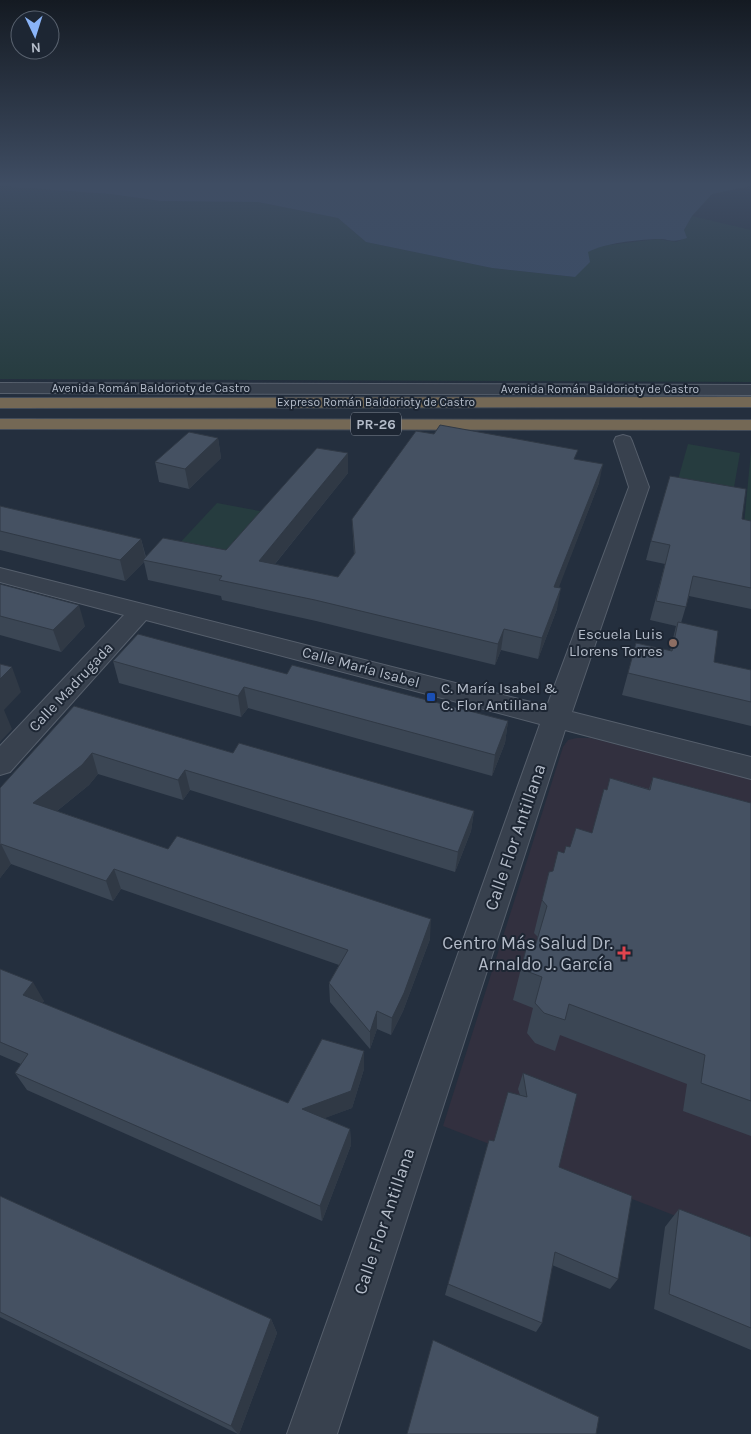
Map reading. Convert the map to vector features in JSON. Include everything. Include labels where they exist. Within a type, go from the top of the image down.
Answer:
[{"type":"highway","points":[[638,402],[751,396]]},
{"type":"highway","name":"Expreso Román Baldorioty de Castro","points":[[0,403],[751,402]]},
{"type":"highway","name":"Expreso Román Baldorioty de Castro","points":[[0,424],[751,425]]},
{"type":"street","name":"Avenida Román Baldorioty de Castro","points":[[0,388],[751,390]]},
{"type":"street","name":"Calle Flor Antillana","points":[[312,1434],[556,717],[639,487],[623,442]]},
{"type":"street","name":"Calle María Isabel","points":[[0,574],[751,768]]},
{"type":"street","name":"Calle Madrugada","points":[[0,764],[142,610]]},
{"type":"shaded area","name":"Centro Más Salud Dr. Arnaldo J. García","points":[[591,738],[751,779],[751,1245],[443,1126],[563,747],[568,740]]},
{"type":"green space","points":[[0,251],[409,251],[492,268],[575,277],[587,252],[589,251],[751,251],[751,382],[0,379]]},
{"type":"green space","points":[[688,444],[740,453],[733,493],[677,483]]},
{"type":"green space","points":[[751,451],[751,536],[743,535]]},
{"type":"green space","points":[[217,503],[265,512],[227,557],[177,546]]},
{"type":"water","points":[[409,251],[591,251],[588,252],[590,262],[575,277],[492,268]]},
{"type":"building","points":[[440,425],[578,450],[574,459],[603,464],[554,587],[561,588],[542,638],[504,629],[498,644],[315,600],[219,580],[222,576],[143,560],[163,538],[226,550],[317,448],[348,453],[259,561],[338,577],[355,553],[352,519],[416,431],[434,434]]},
{"type":"building","points":[[189,432],[218,438],[185,469],[155,462]]},
{"type":"building","points":[[670,476],[746,489],[742,519],[751,521],[751,588],[693,576],[686,607],[656,601],[670,545],[651,541]]},
{"type":"building","points":[[0,506],[141,539],[120,560],[0,531]]},
{"type":"building","points":[[0,584],[79,605],[53,630],[0,616]]},
{"type":"building","points":[[678,622],[718,631],[714,662],[751,670],[751,702],[628,673],[636,643],[672,651]]},
{"type":"building","points":[[138,634],[287,674],[292,665],[508,721],[495,755],[244,687],[238,696],[113,661]]},
{"type":"building","points":[[0,664],[12,667],[0,679]]},
{"type":"building","points":[[74,706],[233,753],[239,743],[474,811],[458,852],[185,770],[178,780],[92,753],[82,765],[33,803],[168,849],[177,836],[431,919],[404,993],[392,1018],[377,1011],[370,1032],[329,983],[348,950],[114,869],[106,881],[1,844],[0,846],[0,788]]},
{"type":"building","points":[[653,777],[751,803],[751,1101],[701,1083],[705,1055],[569,1004],[565,1020],[544,1013],[535,1003],[542,977],[521,969],[526,949],[535,947],[547,906],[542,900],[549,872],[553,871],[558,851],[564,853],[566,846],[570,847],[576,828],[592,833],[604,789],[607,790],[610,778],[650,790]]},
{"type":"building","points":[[0,969],[33,982],[23,995],[288,1103],[322,1039],[364,1051],[351,1091],[302,1109],[350,1129],[320,1206],[15,1073],[28,1054],[0,1042]]},
{"type":"building","points":[[523,1073],[577,1094],[559,1167],[632,1196],[618,1279],[555,1252],[542,1323],[448,1284],[489,1140],[494,1141],[508,1092],[527,1097]]},
{"type":"building","points":[[0,1196],[271,1319],[231,1426],[0,1312]]},
{"type":"building","points":[[679,1209],[751,1237],[751,1328],[669,1294]]},
{"type":"building","points":[[433,1340],[599,1417],[596,1434],[407,1434]]},
{"type":"place","name":"Escuela Luis Llorens Torres","points":[[673,643]]},
{"type":"place","name":"C. María Isabel & C. Flor Antillana","points":[[431,697]]},
{"type":"place","name":"Centro Más Salud Dr. Arnaldo J. García","points":[[624,953]]}]
